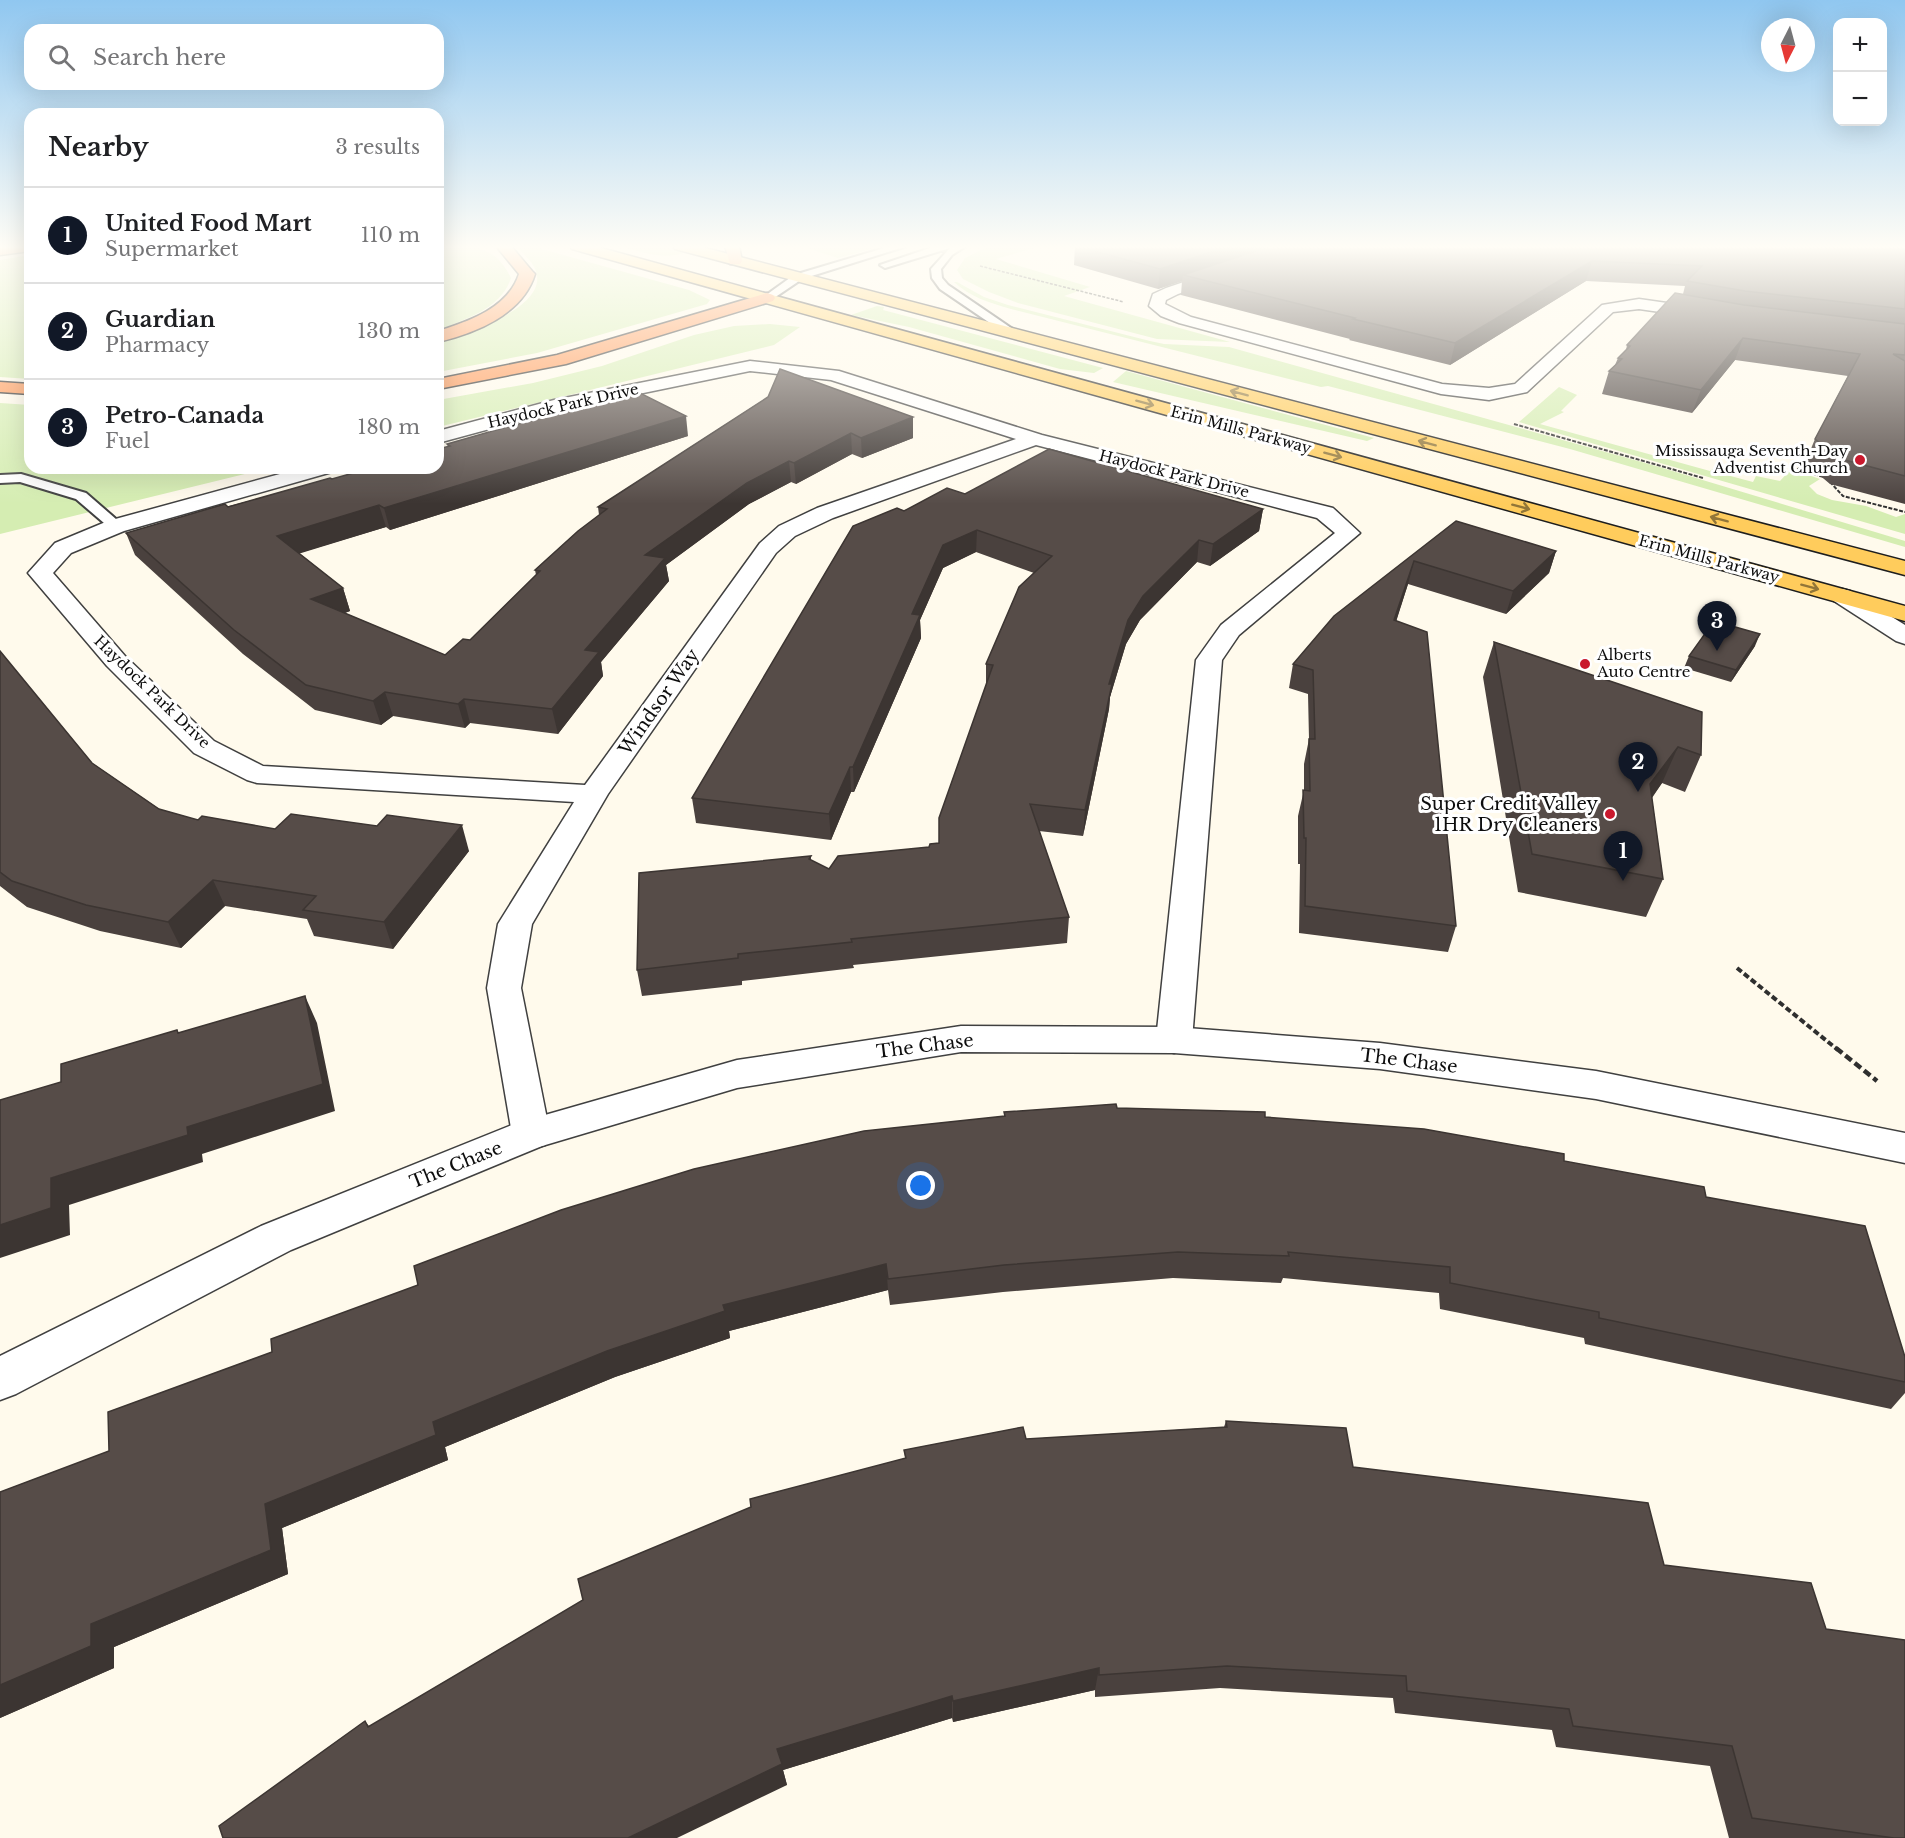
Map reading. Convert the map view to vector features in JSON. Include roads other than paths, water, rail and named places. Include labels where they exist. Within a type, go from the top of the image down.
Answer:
[{"type":"highway","points":[[444,383],[560,360],[654,332]]},
{"type":"highway","points":[[0,387],[24,389]]},
{"type":"main road","name":"Erin Mills Parkway","points":[[889,332],[1905,614]]},
{"type":"main road","name":"Erin Mills Parkway","points":[[1005,332],[1905,568]]},
{"type":"street","points":[[1229,332],[1441,388],[1489,394],[1521,388],[1582,332]]},
{"type":"street","name":"Haydock Park Drive","points":[[444,435],[554,406],[750,366],[833,375],[1035,439],[1325,513],[1349,533],[1230,630],[1209,660],[1174,1040]]},
{"type":"street","name":"Windsor Way","points":[[531,1134],[504,988],[515,924],[593,794],[768,548],[787,531],[825,513],[1035,439]]},
{"type":"street","name":"Haydock Park Drive","points":[[303,474],[116,526],[63,548],[40,573],[116,661],[204,747],[257,774],[593,794]]},
{"type":"street","points":[[1842,596],[1905,636]]},
{"type":"street","name":"The Chase","points":[[0,1379],[276,1238],[531,1134],[737,1074],[961,1039],[1174,1040],[1380,1056],[1596,1086],[1905,1148]]},
{"type":"lane","points":[[0,479],[21,478],[81,496],[116,526]]},
{"type":"place","name":"Mississauga Seventh-Day Adventist Church","points":[[1860,460]]},
{"type":"place","name":"Petro-Canada","points":[[1717,651]]},
{"type":"place","name":"Alberts Auto Centre","points":[[1585,664]]},
{"type":"place","name":"Guardian","points":[[1638,792]]},
{"type":"place","name":"Super Credit Valley 1HR Dry Cleaners","points":[[1610,814]]},
{"type":"place","name":"United Food Mart","points":[[1623,881]]}]
